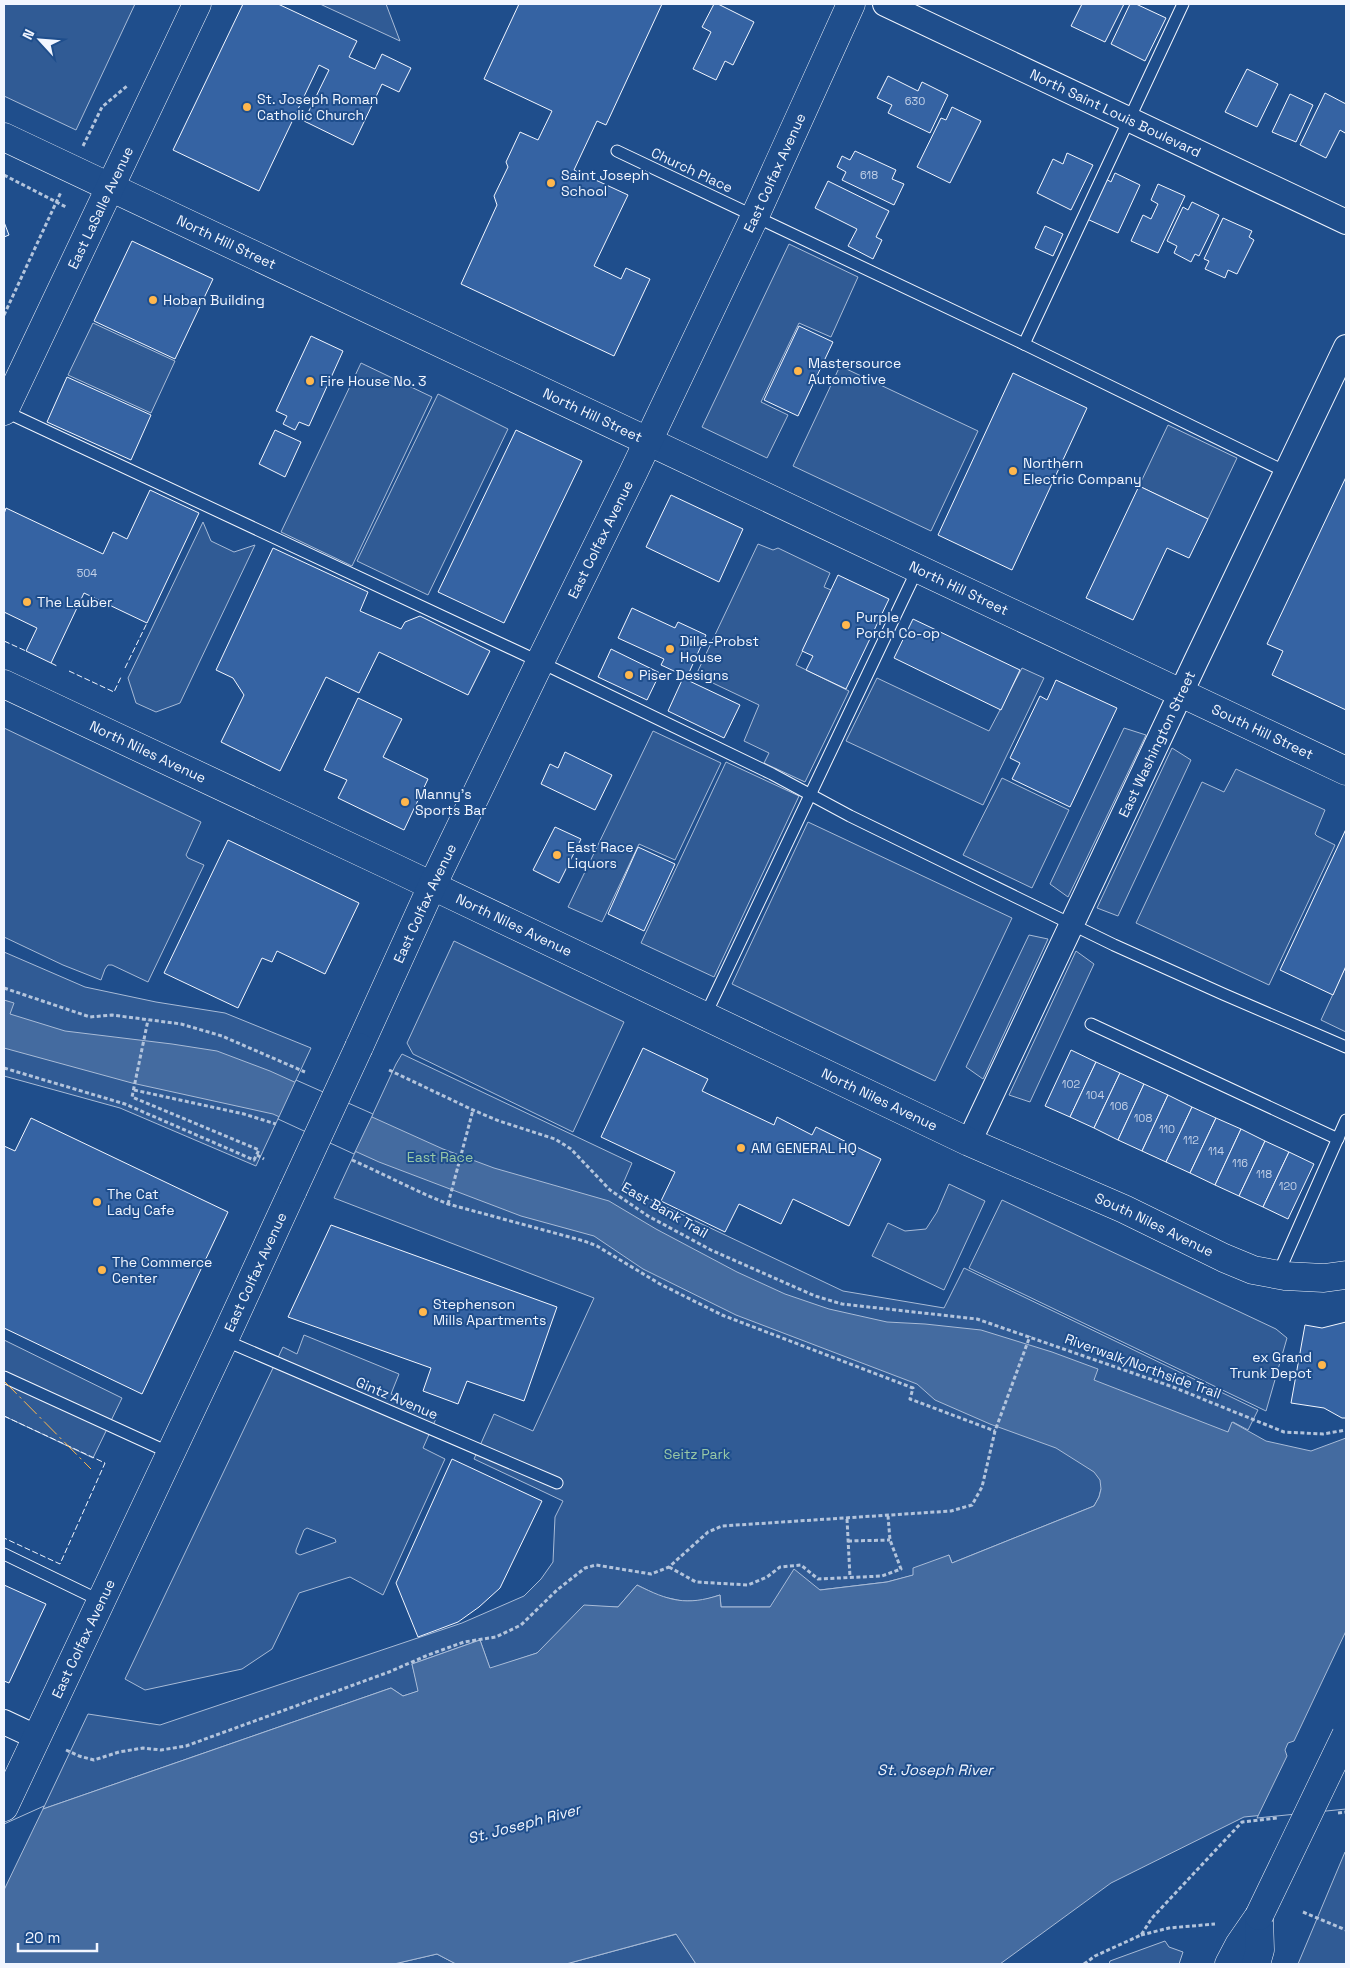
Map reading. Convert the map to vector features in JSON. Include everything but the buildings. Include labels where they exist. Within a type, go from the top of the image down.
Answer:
[{"type":"street","name":"East LaSalle Avenue","points":[[4,411],[197,4]]},
{"type":"street","name":"East Colfax Avenue","points":[[4,1807],[224,1340],[432,886],[755,216],[851,4]]},
{"type":"street","name":"North Saint Louis Boulevard","points":[[885,4],[1346,222]]},
{"type":"street","name":"North Hill Street","points":[[4,137],[918,568],[1180,694]]},
{"type":"street","name":"East Washington Street","points":[[969,1142],[1346,347]]},
{"type":"street","name":"North Niles Avenue","points":[[4,684],[969,1142]]},
{"type":"street","name":"South Hill Street","points":[[1180,694],[1346,771]]},
{"type":"street","name":"South Niles Avenue","points":[[969,1142],[1124,1210],[1253,1270],[1278,1275],[1324,1278],[1346,1275]]},
{"type":"street","points":[[4,1722],[36,1737]]},
{"type":"street","points":[[1229,1964],[1259,1916],[1346,1735]]},
{"type":"street","points":[[1256,1964],[1260,1950],[1259,1916]]},
{"type":"lane","points":[[1024,344],[1183,4]]},
{"type":"lane","name":"Church Place","points":[[617,151],[1024,344],[1286,472]]},
{"type":"lane","points":[[4,411],[540,662],[772,774],[850,816],[1072,925],[1206,987],[1345,1044]]},
{"type":"lane","points":[[705,1017],[918,568]]},
{"type":"lane","points":[[1091,1024],[1338,1139]]},
{"type":"lane","points":[[1278,1275],[1346,1120]]},
{"type":"lane","name":"Gintz Avenue","points":[[224,1340],[557,1483]]},
{"type":"lane","points":[[4,1377],[170,1453]]},
{"type":"lane","points":[[4,1554],[101,1600]]},
{"type":"path","points":[[83,146],[102,107],[126,88],[130,79]]},
{"type":"path","points":[[4,175],[66,207]]},
{"type":"path","points":[[4,315],[60,196]]},
{"type":"path","points":[[4,988],[90,1017],[112,1015],[181,1024],[222,1036],[305,1072]]},
{"type":"path","points":[[4,1068],[125,1104],[254,1160],[259,1150],[132,1097],[148,1020]]},
{"type":"path","name":"East Bank Trail","points":[[389,1070],[473,1110],[555,1139],[571,1149],[610,1190],[648,1216],[711,1250],[815,1296],[842,1304],[977,1319],[1030,1336]]},
{"type":"path","points":[[134,1090],[244,1114],[276,1124]]},
{"type":"path","points":[[448,1204],[473,1110]]},
{"type":"path","points":[[257,1155],[264,1159]]},
{"type":"path","points":[[352,1160],[448,1204],[584,1241],[596,1246],[660,1284],[722,1315],[913,1388],[910,1399],[995,1431]]},
{"type":"path","points":[[66,1750],[94,1760],[120,1752],[143,1748],[161,1750],[186,1746],[390,1672],[464,1642],[496,1637],[522,1625],[558,1590],[585,1568],[596,1565],[651,1574],[669,1567],[708,1532],[722,1526],[951,1511],[972,1505],[982,1487],[995,1431],[1030,1336]]},
{"type":"path","name":"Riverwalk/Northside Trail","points":[[1030,1336],[1173,1387],[1284,1432],[1323,1434],[1346,1430]]},
{"type":"path","points":[[669,1567],[696,1582],[748,1585],[767,1577],[780,1567],[801,1565],[818,1579],[882,1576],[901,1569],[890,1540],[888,1516]]},
{"type":"path","points":[[847,1519],[850,1577]]},
{"type":"path","points":[[848,1541],[890,1540]]},
{"type":"path","points":[[1337,1813],[1346,1812]]},
{"type":"path","points":[[1140,1935],[1152,1918],[1242,1822],[1280,1818]]},
{"type":"path","points":[[1303,1912],[1346,1930]]},
{"type":"path","points":[[1084,1964],[1095,1956],[1140,1935],[1169,1928],[1215,1924]]},
{"type":"shaded area","points":[[4,4],[135,4],[76,130],[4,96]]},
{"type":"shaded area","points":[[320,4],[386,4],[400,41]]},
{"type":"shaded area","points":[[789,244],[858,277],[831,337],[799,323],[761,402],[788,415],[767,458],[702,427]]},
{"type":"shaded area","points":[[93,323],[175,361],[151,413],[68,375]]},
{"type":"shaded area","points":[[361,363],[432,397],[352,566],[281,532]]},
{"type":"shaded area","points":[[840,366],[978,431],[931,531],[793,466]]},
{"type":"shaded area","points":[[438,394],[508,429],[428,595],[357,561]]},
{"type":"shaded area","points":[[1168,425],[1237,458],[1208,519],[1139,486]]},
{"type":"shaded area","points":[[203,522],[211,541],[234,552],[255,545],[180,703],[156,712],[136,703],[128,678]]},
{"type":"shaded area","points":[[758,544],[773,550],[778,548],[830,573],[824,587],[831,590],[796,665],[849,691],[805,782],[764,763],[769,753],[744,741],[759,705],[696,675]]},
{"type":"shaded area","points":[[1022,668],[1044,678],[983,805],[846,741],[877,678],[989,731]]},
{"type":"shaded area","points":[[4,728],[201,822],[186,855],[188,858],[204,865],[148,982],[112,965],[108,965],[105,969],[101,980],[63,965],[4,937]]},
{"type":"shaded area","points":[[1124,728],[1146,735],[1068,897],[1050,884]]},
{"type":"shaded area","points":[[653,731],[721,763],[675,860],[639,844],[602,922],[568,907]]},
{"type":"shaded area","points":[[1172,748],[1191,760],[1118,916],[1097,908]]},
{"type":"shaded area","points":[[726,762],[799,796],[714,977],[641,943]]},
{"type":"shaded area","points":[[1236,769],[1325,810],[1315,834],[1335,845],[1269,985],[1136,923],[1202,782],[1224,792]]},
{"type":"shaded area","points":[[1002,778],[1069,810],[1032,888],[963,855]]},
{"type":"shaded area","points":[[808,822],[1012,918],[935,1081],[732,984]]},
{"type":"shaded area","points":[[1029,935],[1048,939],[983,1079],[966,1067]]},
{"type":"shaded area","points":[[454,941],[624,1022],[573,1132],[413,1054],[407,1043]]},
{"type":"shaded area","points":[[1076,951],[1094,964],[1030,1102],[1009,1095]]},
{"type":"shaded area","points":[[4,952],[85,987],[156,1002],[225,1013],[311,1048],[256,1166],[120,1108],[4,1076]]},
{"type":"shaded area","points":[[1346,966],[1346,1032],[1321,1020]]},
{"type":"shaded area","points":[[402,1054],[632,1163],[622,1186],[843,1291],[944,1308],[964,1268],[1258,1410],[1248,1430],[1233,1422],[1228,1432],[1101,1489],[1094,1506],[952,1563],[949,1555],[914,1575],[887,1582],[820,1590],[771,1607],[721,1607],[720,1595],[701,1601],[682,1601],[659,1596],[637,1585],[618,1607],[584,1606],[537,1653],[490,1669],[480,1640],[412,1664],[419,1691],[403,1696],[391,1688],[43,1809],[88,1714],[160,1725],[462,1623],[524,1596],[541,1579],[553,1562],[555,1517],[563,1501],[474,1459],[494,1414],[533,1431],[594,1298],[334,1198]]},
{"type":"shaded area","points":[[949,1184],[985,1201],[944,1290],[872,1256],[888,1223],[905,1231],[926,1229],[937,1212]]},
{"type":"shaded area","points":[[1002,1200],[1276,1329],[1287,1338],[1266,1411],[969,1268]]},
{"type":"shaded area","points":[[304,1335],[399,1374],[391,1394],[438,1414],[423,1448],[445,1459],[383,1595],[350,1577],[299,1593],[272,1649],[242,1669],[145,1690],[125,1679],[283,1347],[297,1354]],"holes":[[[307,1528],[335,1539],[336,1542],[300,1555],[296,1553],[304,1530]]]},
{"type":"shaded area","points":[[4,1340],[122,1398],[93,1458],[4,1416]]},
{"type":"shaded area","points":[[1345,1852],[1346,1964],[1298,1964]]},
{"type":"shaded area","points":[[677,1934],[696,1964],[566,1964]]},
{"type":"shaded area","points":[[1165,1941],[1169,1947],[1183,1952],[1179,1964],[1109,1964],[1110,1961]]},
{"type":"shaded area","points":[[437,1954],[456,1964],[394,1964]]},
{"type":"water","name":"St. Joseph River","points":[[4,1000],[14,1003],[10,1014],[65,1031],[217,1051],[270,1071],[443,1149],[494,1168],[609,1201],[656,1229],[737,1272],[785,1294],[829,1309],[887,1322],[981,1330],[1052,1352],[1098,1369],[1094,1380],[1228,1432],[1232,1422],[1266,1441],[1311,1451],[1346,1438],[1346,1807],[1244,1817],[1111,1883],[1000,1964],[696,1964],[676,1934],[566,1964],[456,1964],[437,1954],[394,1964],[4,1964],[4,1826],[43,1809],[391,1688],[403,1696],[418,1691],[412,1664],[480,1640],[490,1668],[537,1653],[584,1605],[618,1607],[637,1585],[659,1595],[678,1600],[697,1600],[720,1595],[721,1607],[770,1607],[794,1569],[820,1590],[887,1582],[913,1575],[913,1568],[949,1555],[952,1563],[1094,1506],[1101,1489],[1100,1480],[1094,1472],[1056,1448],[990,1424],[935,1400],[917,1384],[736,1315],[643,1269],[594,1236],[521,1216],[379,1162],[273,1114],[132,1083],[4,1048]]},
{"type":"pier","points":[[296,1080],[373,1114],[354,1154],[278,1119]]},
{"type":"pier","points":[[1346,1631],[1346,1809],[1257,1818],[1287,1756],[1285,1750],[1288,1743],[1294,1741]]},
{"type":"pier","points":[[44,1806],[43,1809],[4,1890],[4,1824]]},
{"type":"fence","points":[[125,668],[147,623]]},
{"type":"fence","points":[[4,641],[26,651]]},
{"type":"fence","points":[[51,663],[57,666]]},
{"type":"fence","points":[[69,671],[114,692],[121,677]]},
{"type":"fence","points":[[4,1416],[105,1463],[60,1564],[4,1538]]},
{"type":"power","points":[[4,1381],[91,1469]]},
{"type":"place","name":"St. Joseph Roman Catholic Church","points":[[247,107]]},
{"type":"place","name":"Saint Joseph School","points":[[551,183]]},
{"type":"place","name":"Hoban Building","points":[[153,300]]},
{"type":"place","name":"Mastersource Automotive","points":[[798,371]]},
{"type":"place","name":"Fire House No. 3","points":[[310,381]]},
{"type":"place","name":"Northern Electric Company","points":[[1013,471]]},
{"type":"place","name":"The Lauber","points":[[27,602]]},
{"type":"place","name":"Purple Porch Co-op","points":[[846,625]]},
{"type":"place","name":"Dille-Probst House","points":[[670,649]]},
{"type":"place","name":"Piser Designs","points":[[629,675]]},
{"type":"place","name":"Manny's Sports Bar","points":[[405,802]]},
{"type":"place","name":"East Race Liquors","points":[[557,855]]},
{"type":"place","name":"AM GENERAL HQ","points":[[741,1148]]},
{"type":"place","name":"The Cat Lady Cafe","points":[[97,1202]]},
{"type":"place","name":"The Commerce Center","points":[[102,1270]]},
{"type":"place","name":"Stephenson Mills Apartments","points":[[423,1312]]},
{"type":"place","name":"ex Grand Trunk Depot","points":[[1322,1365]]},
{"type":"park label","name":"East Race","points":[[440,1157]]},
{"type":"park label","name":"Seitz Park","points":[[697,1454]]}]
